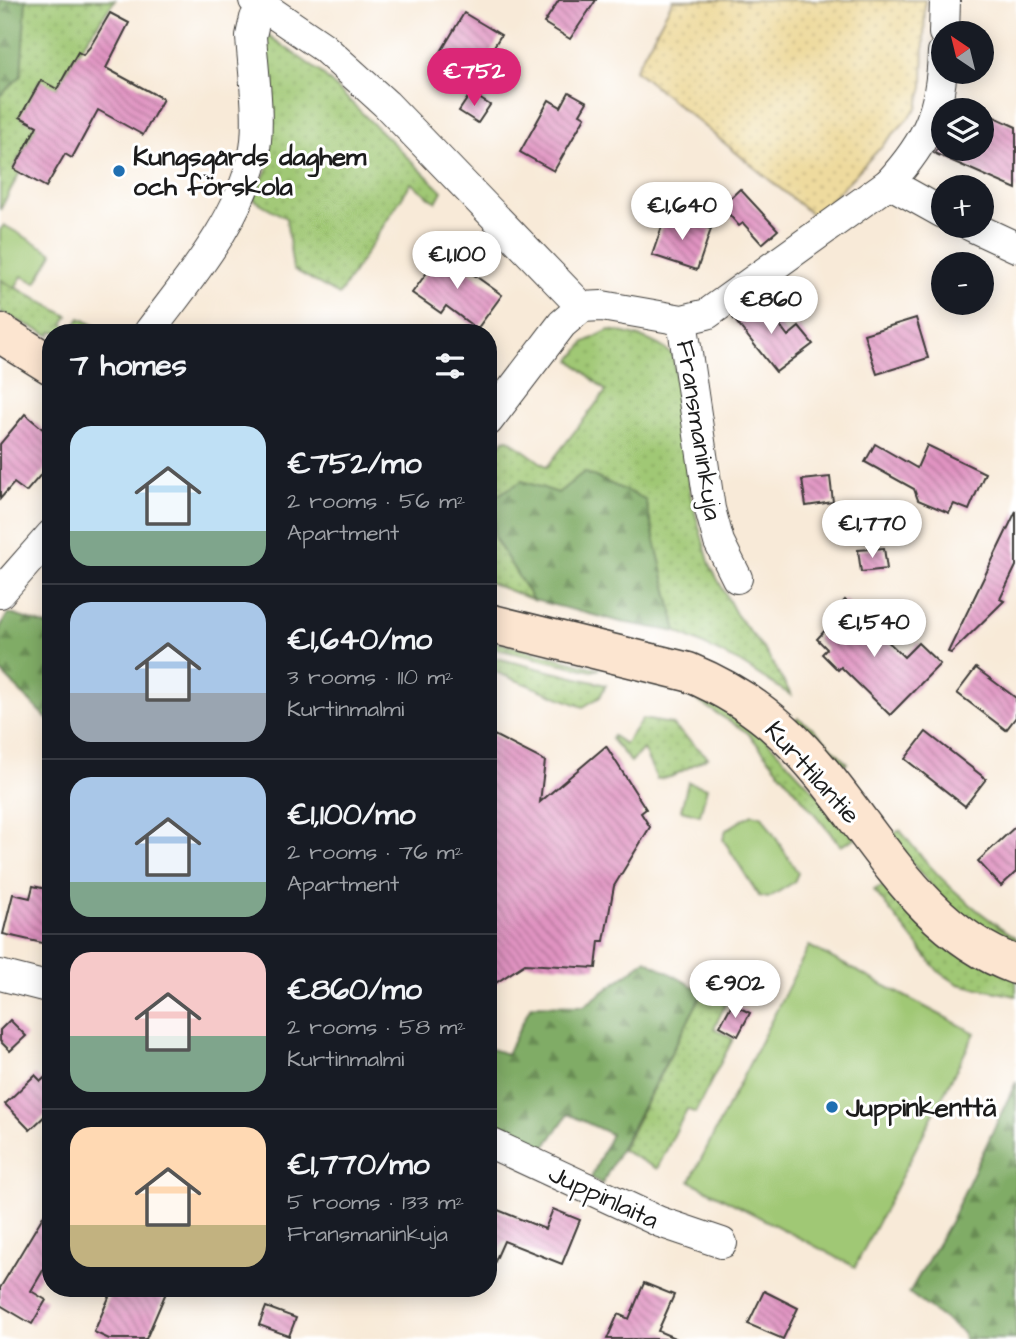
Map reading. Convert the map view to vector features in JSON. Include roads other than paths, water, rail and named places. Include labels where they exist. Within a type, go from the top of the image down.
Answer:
[{"type":"street","points":[[944,21],[945,0]]},
{"type":"street","points":[[155,324],[220,237],[235,206],[254,152],[251,36],[260,4],[323,47],[386,104],[582,307]]},
{"type":"street","points":[[497,409],[562,324],[582,307],[602,306],[682,320],[706,314],[889,183],[914,156],[927,134],[937,108],[940,84]]},
{"type":"street","points":[[889,183],[931,206]]},
{"type":"street","points":[[994,237],[1016,247]]},
{"type":"street","name":"Fransmaninkuja","points":[[682,320],[710,509],[719,542],[737,578]]},
{"type":"street","points":[[0,333],[42,359]]},
{"type":"street","points":[[0,593],[42,545]]},
{"type":"street","name":"Kurttilantie","points":[[497,625],[688,672],[719,685],[782,731],[923,901],[958,933],[1000,959],[1016,965]]},
{"type":"street","points":[[0,975],[42,986]]},
{"type":"street","name":"Juppinlaita","points":[[497,1146],[660,1223],[722,1243]]},
{"type":"place","name":"Kungsgårds daghem och förskola","points":[[119,171]]},
{"type":"place","name":"Juppinkenttä","points":[[832,1107]]}]
